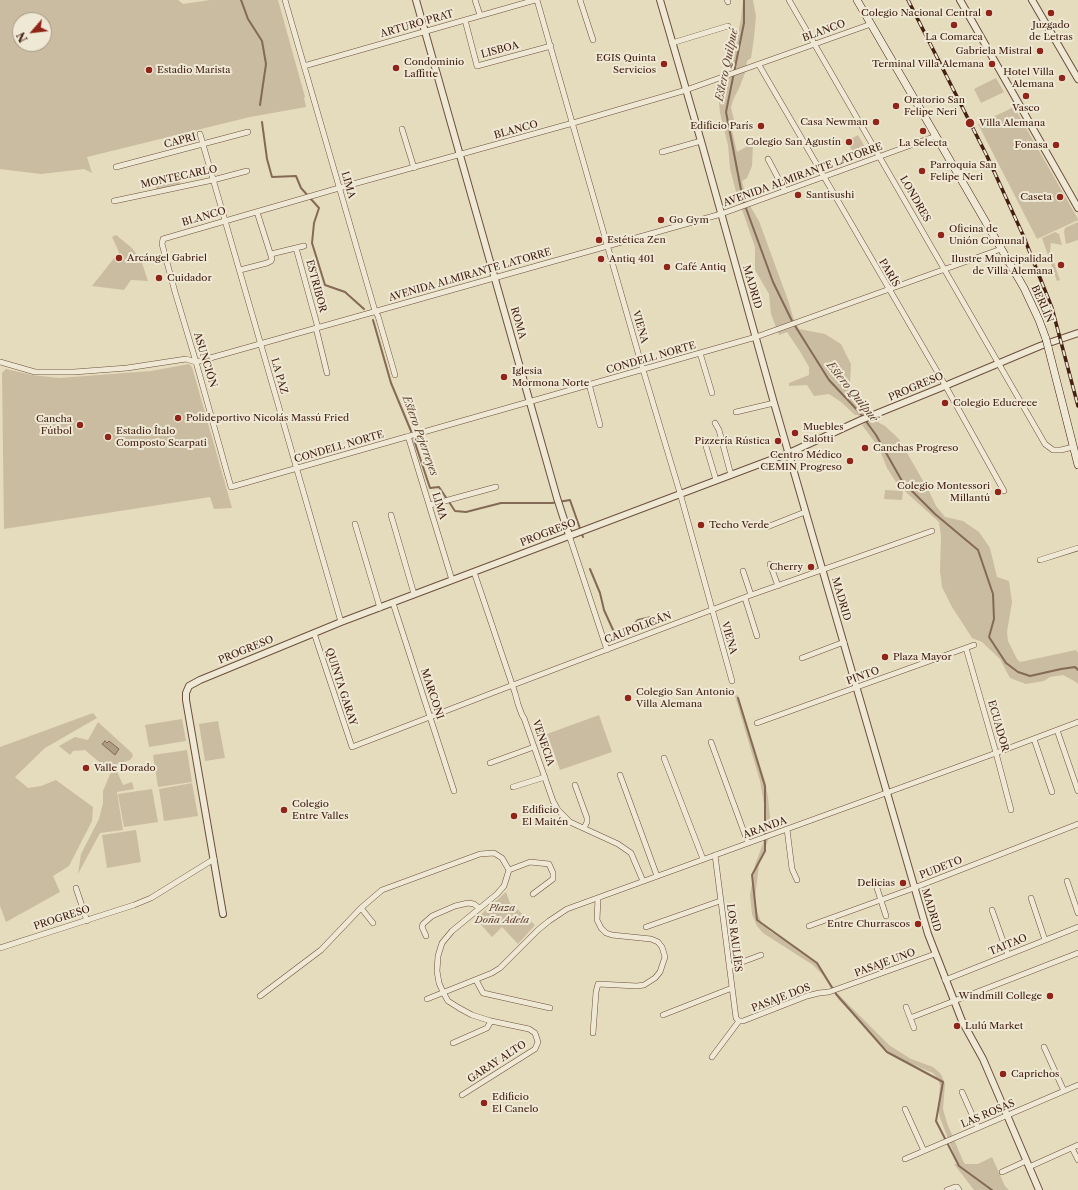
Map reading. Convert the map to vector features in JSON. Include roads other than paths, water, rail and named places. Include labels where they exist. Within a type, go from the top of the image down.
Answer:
[{"type":"main road","name":"BERLÍN","points":[[857,0],[1001,249],[1027,295],[1039,320],[1046,339],[1078,465]]},
{"type":"street","name":"LIMA","points":[[285,0],[395,375]]},
{"type":"street","name":"ROMA","points":[[416,0],[557,498],[560,508],[573,534],[607,650]]},
{"type":"street","points":[[475,0],[480,15]]},
{"type":"street","name":"ARTURO PRAT","points":[[304,66],[536,0]]},
{"type":"street","name":"VIENA","points":[[536,0],[551,46],[642,369],[680,493],[732,682]]},
{"type":"street","points":[[580,0],[593,40]]},
{"type":"street","name":"MADRID","points":[[660,0],[805,512],[928,934],[954,1002],[968,1034],[983,1059],[1039,1190]]},
{"type":"street","name":"LONDRES","points":[[789,0],[945,268],[1045,444],[1053,450],[1073,447]]},
{"type":"street","points":[[960,0],[1078,208]]},
{"type":"street","points":[[1032,0],[1078,79]]},
{"type":"street","name":"LISBOA","points":[[465,20],[477,66],[551,46]]},
{"type":"street","name":"BLANCO","points":[[163,239],[339,188],[573,124],[686,90],[746,70],[871,24]]},
{"type":"street","points":[[672,43],[728,26]]},
{"type":"street","name":"PARÍS","points":[[759,65],[945,386],[1004,491]]},
{"type":"street","points":[[402,129],[414,168]]},
{"type":"street","name":"CAPRI","points":[[116,167],[248,132]]},
{"type":"street","name":"LA PAZ","points":[[200,134],[341,622]]},
{"type":"street","name":"AVENIDA ALMIRANTE LATORRE","points":[[0,362],[36,372],[74,372],[127,368],[186,359],[196,362],[721,214],[936,136]]},
{"type":"street","points":[[662,152],[701,141]]},
{"type":"street","points":[[768,159],[785,191]]},
{"type":"street","name":"MONTECARLO","points":[[114,200],[213,180],[247,171]]},
{"type":"street","points":[[240,270],[271,261],[272,259],[257,212]]},
{"type":"street","name":"ASUNCIÓN","points":[[163,239],[162,244],[174,292],[196,362],[231,487]]},
{"type":"street","points":[[271,254],[304,246]]},
{"type":"street","name":"ESTRIBOR","points":[[296,248],[327,373]]},
{"type":"street","name":"CONDELL NORTE","points":[[231,487],[776,331],[945,268],[1001,249]]},
{"type":"street","name":"PROGRESO","points":[[223,914],[186,693],[189,686],[200,680],[341,622],[789,453],[861,420],[1040,346],[1078,333]]},
{"type":"street","points":[[700,353],[712,393]]},
{"type":"street","points":[[589,384],[600,425]]},
{"type":"street","points":[[736,412],[774,402]]},
{"type":"street","points":[[715,422],[719,430],[731,475]]},
{"type":"street","name":"LIMA","points":[[411,435],[452,580]]},
{"type":"street","points":[[705,443],[716,480]]},
{"type":"street","points":[[430,505],[496,487]]},
{"type":"street","points":[[767,528],[805,512]]},
{"type":"street","points":[[391,515],[414,594]]},
{"type":"street","points":[[356,524],[380,608]]},
{"type":"street","name":"CAUPOLICÁN","points":[[352,747],[430,716],[822,569],[932,531]]},
{"type":"street","points":[[1040,560],[1078,548]]},
{"type":"street","points":[[770,564],[778,586]]},
{"type":"street","points":[[743,571],[751,596]]},
{"type":"street","name":"VENECIA","points":[[474,572],[513,685],[518,704],[553,801],[558,810],[570,822],[618,844],[631,853],[643,881]]},
{"type":"street","points":[[745,598],[757,636]]},
{"type":"street","name":"MARCONI","points":[[393,603],[454,791]]},
{"type":"street","name":"QUINTA GARAY","points":[[314,633],[352,747]]},
{"type":"street","points":[[802,658],[844,642]]},
{"type":"street","name":"PINTO","points":[[757,723],[974,645]]},
{"type":"street","name":"ECUADOR","points":[[966,648],[1011,810]]},
{"type":"street","name":"ARANDA","points":[[427,999],[476,980],[500,968],[538,930],[567,909],[770,836],[1078,722]]},
{"type":"street","points":[[1056,730],[1078,790]]},
{"type":"street","points":[[1034,739],[1052,792]]},
{"type":"street","points":[[711,742],[748,843]]},
{"type":"street","points":[[490,763],[534,747]]},
{"type":"street","points":[[664,758],[703,859]]},
{"type":"street","points":[[620,775],[657,876]]},
{"type":"street","points":[[513,787],[545,777]]},
{"type":"street","points":[[575,785],[587,818],[584,828]]},
{"type":"street","name":"PUDETO","points":[[809,926],[914,888],[1078,824]]},
{"type":"street","points":[[787,829],[792,869],[797,880]]},
{"type":"street","points":[[260,996],[321,950],[361,908],[382,890],[480,854],[494,853],[502,858],[509,870],[530,862],[549,864],[553,873],[553,879],[532,894]]},
{"type":"street","name":"LOS RAULÍES","points":[[715,855],[736,1018],[739,1022]]},
{"type":"street","name":"PROGRESO","points":[[0,948],[87,921],[151,898],[214,859]]},
{"type":"street","name":"GARAY ALTO","points":[[462,1095],[535,1049],[537,1046],[538,1040],[533,1030],[472,1015],[448,1001],[443,992],[437,971],[438,956],[442,943],[452,931],[497,894],[504,886],[509,870]]},
{"type":"street","points":[[1067,881],[1078,913]]},
{"type":"street","points":[[875,882],[886,916]]},
{"type":"street","points":[[76,888],[87,921]]},
{"type":"street","points":[[593,1033],[598,984],[637,986],[650,982],[660,972],[665,957],[662,947],[658,942],[651,938],[612,935],[606,933],[601,928],[598,920],[598,898]]},
{"type":"street","points":[[1031,898],[1046,940]]},
{"type":"street","points":[[646,926],[720,901]]},
{"type":"street","points":[[426,936],[422,927],[423,924],[432,916],[456,906],[468,903],[474,904],[479,908]]},
{"type":"street","points":[[361,908],[373,923]]},
{"type":"street","points":[[992,910],[1008,955]]},
{"type":"street","name":"TAITAO","points":[[945,980],[1078,928]]},
{"type":"street","points":[[910,1018],[1078,953]]},
{"type":"street","name":"PASAJE UNO","points":[[829,992],[935,954]]},
{"type":"street","points":[[729,967],[761,955]]},
{"type":"street","points":[[476,980],[481,991],[486,994],[550,1008]]},
{"type":"street","points":[[664,1015],[732,988]]},
{"type":"street","name":"PASAJE DOS","points":[[739,1022],[807,996],[829,992]]},
{"type":"street","points":[[906,1007],[914,1028]]},
{"type":"street","points":[[453,1043],[487,1028],[491,1020]]},
{"type":"street","points":[[712,1057],[739,1022]]},
{"type":"street","points":[[1044,1047],[1064,1091]]},
{"type":"street","name":"LAS ROSAS","points":[[905,1159],[1078,1085]]},
{"type":"street","points":[[962,1092],[978,1128]]},
{"type":"street","points":[[905,1109],[924,1151]]},
{"type":"street","points":[[1002,1172],[1078,1145]]},
{"type":"street","points":[[1072,1148],[1078,1160]]},
{"type":"street","points":[[947,1190],[955,1186],[959,1190]]},
{"type":"waterway","name":"Estero Pejerreyes","points":[[241,0],[248,19],[262,41],[266,64],[260,105]]},
{"type":"waterway","name":"Estero Quilpué","points":[[744,0],[744,23],[726,112],[743,200],[773,282],[792,321],[829,380],[860,413],[876,435],[902,481],[935,514],[978,550],[993,594],[994,619],[989,637],[1006,663],[1018,672],[1030,676],[1075,667],[1078,670]]},
{"type":"waterway","name":"Estero Pejerreyes","points":[[262,122],[267,159],[272,177],[296,176],[301,188],[319,208],[314,223],[312,243],[325,285],[345,292],[364,309]]},
{"type":"waterway","name":"Estero Pejerreyes","points":[[373,320],[391,383],[411,431],[430,488],[439,487],[455,511],[466,512],[501,503],[552,503],[570,500],[583,537]]},
{"type":"waterway","name":"Estero Pejerreyes","points":[[590,569],[600,593],[604,610],[614,632],[632,626],[638,620],[651,617],[655,626]]},
{"type":"waterway","name":"Estero Pejerreyes","points":[[738,698],[765,786],[765,851],[752,875],[757,920],[817,963],[836,994],[887,1052],[943,1082],[936,1121],[959,1166],[992,1190]]},
{"type":"railway","points":[[908,0],[987,156],[1023,235],[1052,308],[1078,406]]},
{"type":"place","name":"Colegio Nacional Central","points":[[989,13]]},
{"type":"place","name":"Juzgado de Letras","points":[[1051,13]]},
{"type":"place","name":"La Comarca","points":[[954,25]]},
{"type":"place","name":"Gabriela Mistral","points":[[1040,51]]},
{"type":"place","name":"EGIS Quinta Servicios","points":[[664,64]]},
{"type":"place","name":"Terminal Villa Alemana","points":[[992,64]]},
{"type":"place","name":"Condominio Laffitte","points":[[396,68]]},
{"type":"place","name":"Estadio Marista","points":[[149,70]]},
{"type":"place","name":"Hotel Villa Alemana","points":[[1062,78]]},
{"type":"place","name":"Vasco","points":[[1026,96]]},
{"type":"place","name":"Oratorio San Felipe Neri","points":[[896,106]]},
{"type":"place","name":"Casa Newman","points":[[876,122]]},
{"type":"place","name":"Villa Alemana","points":[[970,123]]},
{"type":"place","name":"Edificio París","points":[[761,126]]},
{"type":"place","name":"La Selecta","points":[[923,131]]},
{"type":"place","name":"Colegio San Agustín","points":[[849,142]]},
{"type":"place","name":"Fonasa","points":[[1056,145]]},
{"type":"place","name":"Parroquia San Felipe Neri","points":[[922,171]]},
{"type":"place","name":"Santisushi","points":[[798,195]]},
{"type":"place","name":"Caseta","points":[[1060,197]]},
{"type":"place","name":"Go Gym","points":[[661,220]]},
{"type":"place","name":"Oficina de Unión Comunal","points":[[941,235]]},
{"type":"place","name":"Estética Zen","points":[[599,240]]},
{"type":"place","name":"Arcángel Gabriel","points":[[119,258]]},
{"type":"place","name":"Antiq 401","points":[[601,259]]},
{"type":"place","name":"Ilustre Municipalidad de Villa Alemana","points":[[1061,265]]},
{"type":"place","name":"Café Antiq","points":[[667,267]]},
{"type":"place","name":"Cuidador","points":[[159,278]]},
{"type":"place","name":"Iglesia Mormona Norte","points":[[504,377]]},
{"type":"place","name":"Colegio Educrece","points":[[945,403]]},
{"type":"place","name":"Polideportivo Nicolás Massú Fried","points":[[178,418]]},
{"type":"place","name":"Cancha Fútbol","points":[[80,425]]},
{"type":"place","name":"Muebles Salotti","points":[[795,433]]},
{"type":"place","name":"Estadio Ítalo Composto Scarpati","points":[[108,437]]},
{"type":"place","name":"Pizzería Rústica","points":[[778,441]]},
{"type":"place","name":"Canchas Progreso","points":[[865,448]]},
{"type":"place","name":"Centro Médico CEMIN Progreso","points":[[850,461]]},
{"type":"place","name":"Colegio Montessori Millantú","points":[[998,492]]},
{"type":"place","name":"Techo Verde","points":[[701,525]]},
{"type":"place","name":"Cherry","points":[[811,567]]},
{"type":"place","name":"Plaza Mayor","points":[[885,657]]},
{"type":"place","name":"Colegio San Antonio Villa Alemana","points":[[628,698]]},
{"type":"place","name":"Valle Dorado","points":[[86,768]]},
{"type":"place","name":"Colegio Entre Valles","points":[[284,810]]},
{"type":"place","name":"Edificio El Maitén","points":[[514,816]]},
{"type":"place","name":"Delicias","points":[[903,883]]},
{"type":"place","name":"Entre Churrascos","points":[[918,924]]},
{"type":"place","name":"Windmill College","points":[[1050,996]]},
{"type":"place","name":"Lulú Market","points":[[957,1026]]},
{"type":"place","name":"Caprichos","points":[[1003,1074]]},
{"type":"place","name":"Edificio El Canelo","points":[[484,1103]]},
{"type":"park label","name":"Plaza Doña Adela","points":[[502,914]]}]
